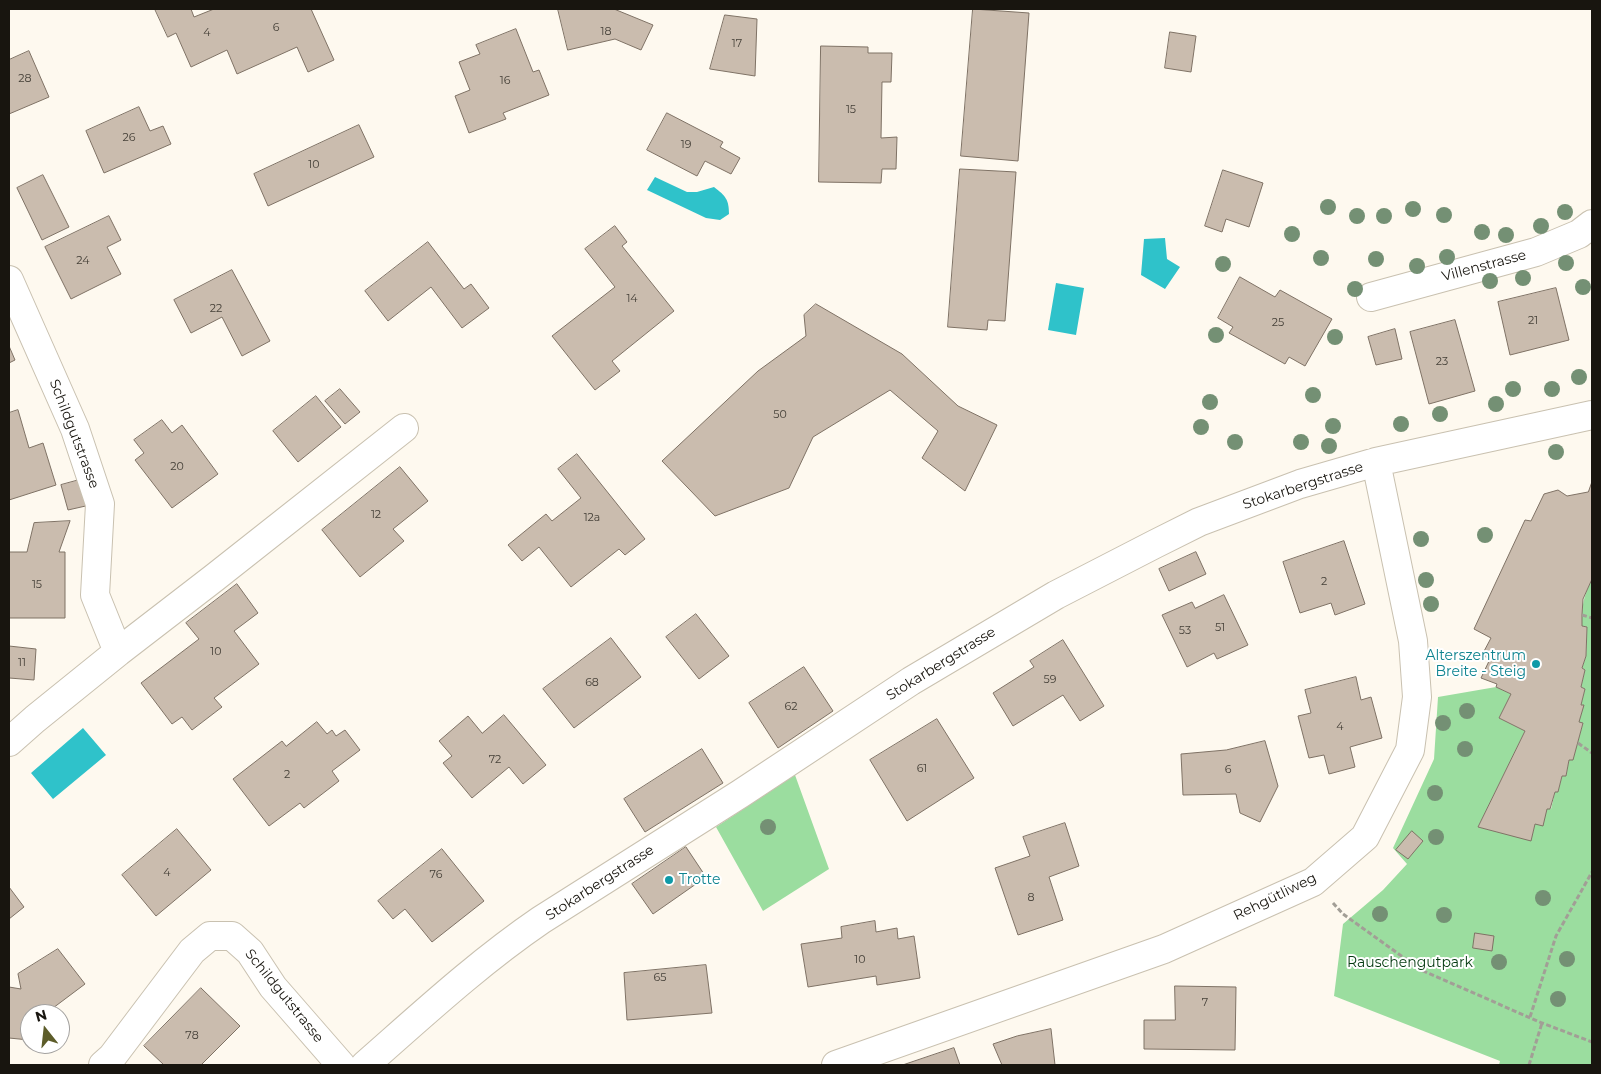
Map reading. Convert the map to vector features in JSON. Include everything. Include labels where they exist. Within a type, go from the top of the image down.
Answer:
[{"type":"street","name":"Villenstrasse","points":[[1371,297],[1536,252],[1579,234],[1592,224]]},
{"type":"street","name":"Schildgutstrasse","points":[[9,280],[75,429],[100,504],[95,595],[118,652]]},
{"type":"street","name":"Stokarbergstrasse","points":[[365,1065],[470,972],[509,942],[580,894],[740,794],[911,681],[1056,594],[1199,522],[1300,484],[1376,462],[1592,415]]},
{"type":"street","points":[[9,742],[118,652],[404,428]]},
{"type":"street","name":"Rehgütliweg","points":[[836,1065],[1164,949],[1313,882],[1365,837],[1410,750],[1417,697],[1413,641],[1376,462]]},
{"type":"street","name":"Schildgutstrasse","points":[[104,1065],[192,951],[210,936],[232,936],[250,952],[273,988],[341,1065]]},
{"type":"path","points":[[1582,615],[1592,618]]},
{"type":"path","points":[[1578,743],[1592,753]]},
{"type":"path","points":[[1530,1017],[1556,936],[1592,872]]},
{"type":"path","points":[[1313,882],[1343,914],[1420,970],[1592,1042]]},
{"type":"path","points":[[1529,1065],[1542,1022]]},
{"type":"green space","name":"Rauschengutpark","points":[[1592,579],[1592,1065],[1499,1065],[1500,1061],[1334,996],[1343,924],[1383,890],[1407,864],[1393,848],[1434,759],[1438,697],[1496,687],[1511,694],[1499,718],[1525,731],[1478,827],[1531,840],[1535,824],[1547,809],[1551,809],[1555,792],[1558,792],[1562,776],[1566,776],[1569,760],[1573,759],[1583,723],[1579,722],[1585,689],[1581,687],[1585,670],[1582,668],[1586,656],[1587,627],[1582,626],[1582,612],[1585,596]]},
{"type":"green space","points":[[795,775],[829,869],[763,911],[716,827]]},
{"type":"water","points":[[655,177],[687,192],[697,192],[714,187],[726,199],[729,214],[720,220],[706,218],[647,190]]},
{"type":"water","points":[[1165,238],[1167,259],[1180,267],[1165,289],[1141,275],[1144,239]]},
{"type":"water","points":[[1056,283],[1084,288],[1076,335],[1048,330]]},
{"type":"water","points":[[83,728],[106,755],[53,799],[31,773]]},
{"type":"building","points":[[155,9],[191,9],[194,17],[214,9],[311,9],[334,60],[308,72],[297,47],[237,74],[227,50],[191,67],[176,33],[168,37]]},
{"type":"building","points":[[558,9],[614,9],[653,25],[641,50],[615,39],[568,50]]},
{"type":"building","points":[[973,9],[1029,13],[1018,161],[961,156]]},
{"type":"building","points":[[725,15],[757,19],[755,76],[710,69]]},
{"type":"building","points":[[516,29],[533,72],[539,70],[549,95],[503,113],[506,119],[469,133],[455,96],[470,90],[459,62],[480,54],[476,45]]},
{"type":"building","points":[[1170,32],[1196,36],[1191,72],[1165,68]]},
{"type":"building","points":[[821,46],[868,47],[868,53],[892,53],[891,82],[882,82],[881,138],[897,137],[896,169],[882,169],[881,183],[819,182]]},
{"type":"building","points":[[29,51],[49,97],[9,114],[9,60]]},
{"type":"building","points":[[139,107],[150,131],[163,126],[171,144],[104,173],[86,131]]},
{"type":"building","points":[[667,113],[723,142],[720,147],[740,158],[731,174],[705,161],[697,176],[647,150]]},
{"type":"building","points":[[359,125],[374,157],[268,206],[254,174]]},
{"type":"building","points":[[960,169],[1016,172],[1005,321],[988,320],[987,330],[948,327]]},
{"type":"building","points":[[1223,170],[1263,183],[1249,227],[1226,219],[1222,232],[1205,226]]},
{"type":"building","points":[[43,175],[69,227],[42,240],[17,188]]},
{"type":"building","points":[[109,216],[121,240],[107,247],[121,274],[71,299],[45,247]]},
{"type":"building","points":[[615,226],[627,242],[622,246],[674,311],[612,361],[620,371],[595,390],[552,336],[615,287],[585,249]]},
{"type":"building","points":[[428,242],[464,289],[471,284],[489,308],[462,328],[431,287],[388,321],[365,291]]},
{"type":"building","points":[[232,270],[270,341],[242,356],[222,317],[191,333],[174,300]]},
{"type":"building","points":[[1240,277],[1275,297],[1280,290],[1332,319],[1305,366],[1289,357],[1285,364],[1229,333],[1233,327],[1218,318]]},
{"type":"building","points":[[1556,288],[1569,340],[1510,355],[1498,302]]},
{"type":"building","points":[[816,304],[902,354],[958,406],[997,425],[965,491],[922,458],[938,431],[890,390],[813,437],[789,488],[715,516],[662,461],[758,371],[806,336],[804,315]]},
{"type":"building","points":[[1455,320],[1475,391],[1429,404],[1410,332]]},
{"type":"building","points":[[1395,329],[1402,359],[1376,365],[1368,337]]},
{"type":"building","points":[[9,346],[15,360],[9,363]]},
{"type":"building","points":[[340,389],[360,412],[345,424],[325,401]]},
{"type":"building","points":[[316,396],[341,427],[298,462],[273,431]]},
{"type":"building","points":[[18,410],[29,448],[43,443],[56,485],[9,500],[9,413]]},
{"type":"building","points":[[162,420],[172,433],[182,425],[218,474],[172,508],[135,460],[144,453],[134,440]]},
{"type":"building","points":[[577,454],[645,539],[625,555],[619,549],[571,587],[539,547],[522,561],[508,545],[546,514],[552,521],[581,498],[558,469]]},
{"type":"building","points":[[400,467],[428,501],[393,529],[404,541],[360,577],[322,530]]},
{"type":"building","points":[[83,479],[90,505],[68,510],[61,485]]},
{"type":"building","name":"Alterszentrum Breite - Steig","points":[[1592,482],[1592,579],[1583,599],[1582,615],[1582,626],[1587,627],[1586,656],[1582,668],[1585,670],[1581,687],[1585,689],[1581,705],[1584,705],[1579,722],[1583,723],[1573,760],[1569,760],[1566,776],[1562,776],[1558,792],[1555,792],[1550,809],[1547,809],[1543,826],[1535,824],[1531,841],[1478,827],[1525,731],[1499,718],[1511,694],[1496,687],[1497,684],[1481,678],[1490,659],[1482,655],[1491,638],[1474,629],[1525,520],[1531,521],[1544,494],[1558,490],[1567,496],[1588,492]]},
{"type":"building","points":[[70,521],[59,552],[65,552],[65,618],[9,618],[9,552],[27,552],[34,523]]},
{"type":"building","points":[[1344,541],[1365,604],[1335,615],[1331,603],[1300,613],[1283,562]]},
{"type":"building","points":[[1196,552],[1206,574],[1169,591],[1159,569]]},
{"type":"building","points":[[237,584],[258,613],[234,631],[259,664],[214,698],[222,707],[192,730],[182,717],[172,724],[141,683],[199,639],[186,623]]},
{"type":"building","points":[[1224,595],[1248,645],[1217,659],[1214,653],[1187,667],[1162,615],[1192,602],[1195,608]]},
{"type":"building","points":[[696,614],[729,656],[699,679],[666,637]]},
{"type":"building","points":[[611,638],[641,677],[574,728],[543,689]]},
{"type":"building","points":[[1063,640],[1104,706],[1080,721],[1063,695],[1013,726],[993,693],[1034,667],[1030,661]]},
{"type":"building","points":[[9,646],[36,649],[34,680],[9,678]]},
{"type":"building","points":[[804,667],[833,711],[778,748],[749,703]]},
{"type":"building","points":[[1356,677],[1361,700],[1371,697],[1382,738],[1350,747],[1355,767],[1329,774],[1324,755],[1309,758],[1298,716],[1311,713],[1305,690]]},
{"type":"building","points":[[504,715],[546,765],[523,784],[509,767],[472,798],[443,763],[452,756],[439,741],[468,716],[482,733]]},
{"type":"building","points":[[937,719],[974,778],[907,821],[870,760]]},
{"type":"building","points":[[317,722],[327,734],[332,730],[336,736],[345,730],[360,750],[332,771],[339,781],[304,808],[300,803],[269,826],[233,779],[282,741],[286,746]]},
{"type":"building","points":[[1265,741],[1278,786],[1260,822],[1240,813],[1236,794],[1183,795],[1181,754],[1226,750]]},
{"type":"building","points":[[702,749],[723,783],[645,832],[624,799]]},
{"type":"building","points":[[1065,823],[1079,866],[1049,877],[1063,920],[1018,935],[995,868],[1030,856],[1023,837]]},
{"type":"building","points":[[177,829],[211,870],[156,916],[122,875]]},
{"type":"building","points":[[1412,831],[1423,841],[1408,859],[1396,850]]},
{"type":"building","name":"Trotte","points":[[686,847],[706,877],[653,914],[632,884]]},
{"type":"building","points":[[442,849],[484,901],[432,942],[405,909],[393,919],[378,901]]},
{"type":"building","points":[[9,887],[24,907],[9,919]]},
{"type":"building","points":[[875,921],[876,932],[897,928],[898,939],[914,936],[920,978],[877,985],[876,976],[808,987],[801,944],[842,938],[841,927]]},
{"type":"building","points":[[1475,933],[1494,936],[1492,951],[1473,948]]},
{"type":"building","points":[[58,949],[85,984],[58,1004],[20,1004],[20,1039],[9,1038],[9,987],[21,989],[18,974]]},
{"type":"building","points":[[706,965],[712,1013],[627,1020],[624,973]]},
{"type":"building","points":[[1175,986],[1236,987],[1235,1050],[1144,1049],[1144,1020],[1175,1020]]},
{"type":"building","points":[[201,988],[240,1026],[201,1065],[164,1065],[144,1046]]},
{"type":"building","points":[[1051,1029],[1055,1065],[1002,1065],[993,1044],[1017,1036]]},
{"type":"building","points":[[954,1048],[960,1065],[903,1065]]},
{"type":"place","name":"Alterszentrum Breite - Steig","points":[[1536,664]]},
{"type":"place","name":"Trotte","points":[[669,880]]}]
